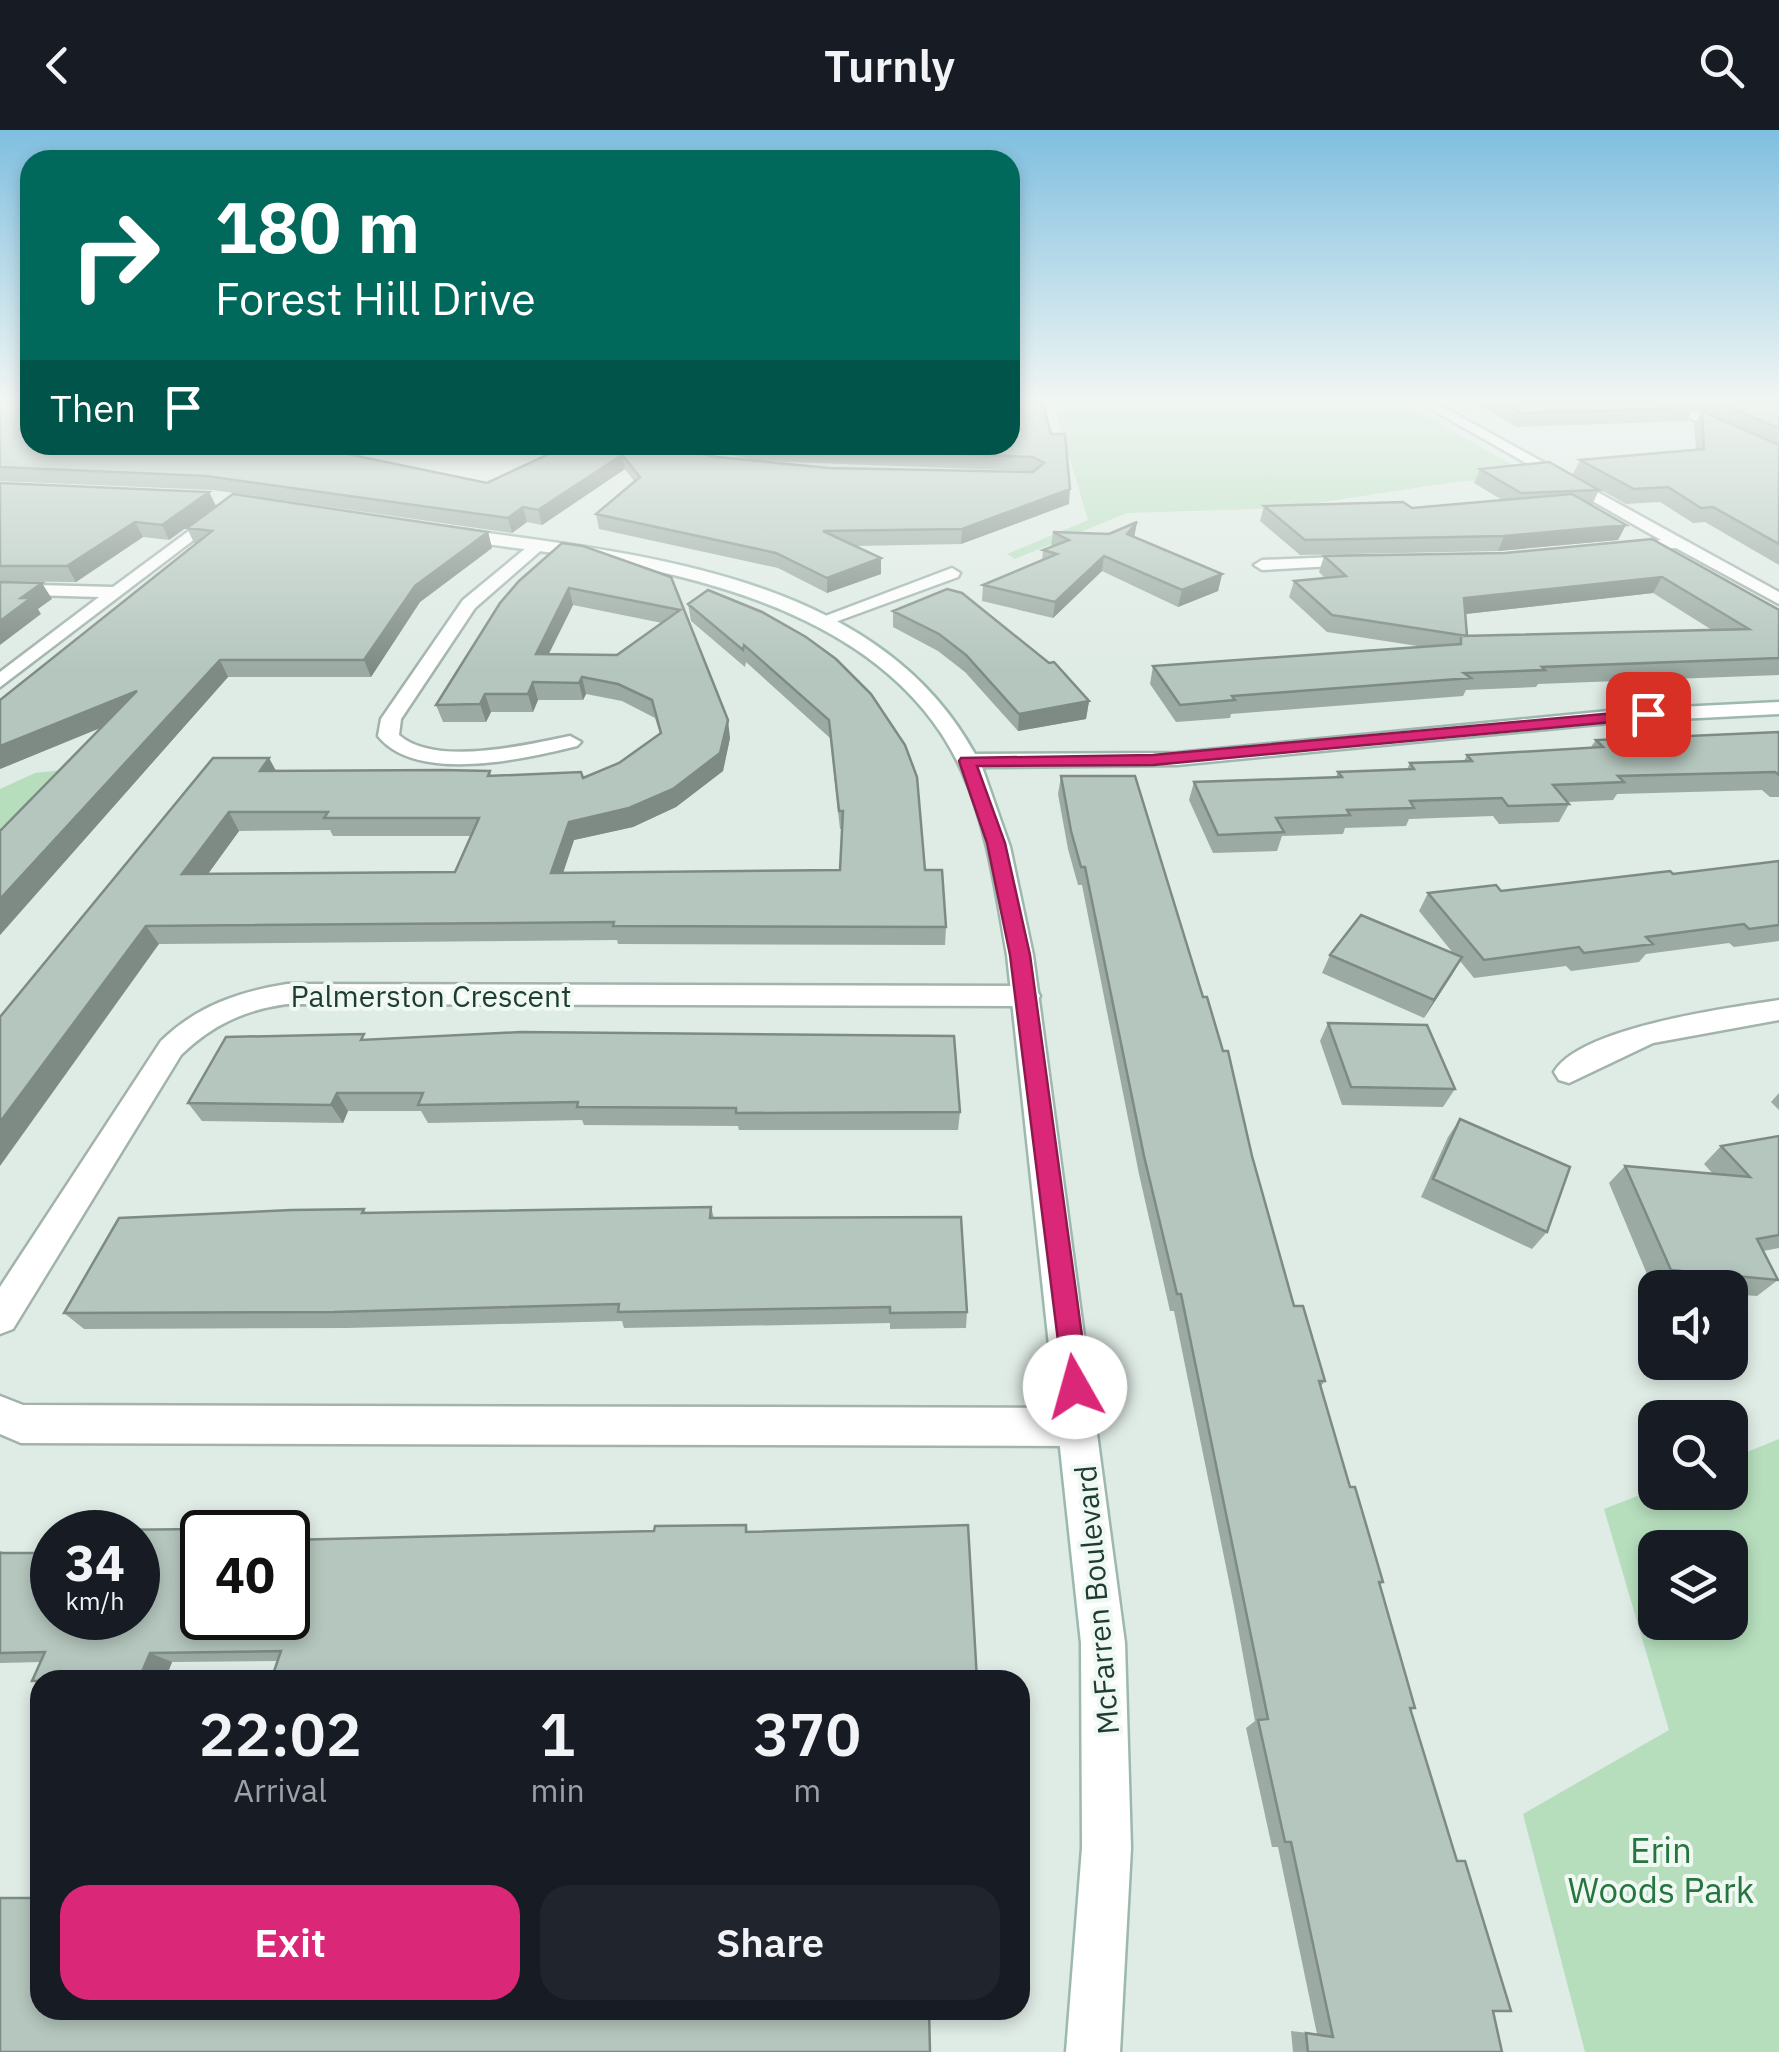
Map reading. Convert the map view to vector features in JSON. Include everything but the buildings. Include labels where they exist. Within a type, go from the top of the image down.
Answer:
[{"type":"street","points":[[1585,491],[1779,599]]},
{"type":"street","points":[[0,682],[235,501],[205,498]]},
{"type":"street","name":"McFarren Boulevard","points":[[426,529],[684,571],[760,594],[821,621],[860,644],[916,691],[940,718],[967,761],[984,802],[1000,861],[1026,996],[1080,1426],[1110,1734],[1109,1836],[1093,2052]]},
{"type":"street","points":[[1608,551],[1679,543]]},
{"type":"street","points":[[538,546],[481,591],[455,621],[391,720],[388,736],[400,750],[421,755],[495,755],[570,742]]},
{"type":"street","points":[[1262,565],[1380,561]]},
{"type":"street","points":[[821,621],[952,572]]},
{"type":"street","points":[[0,589],[117,592]]},
{"type":"street","points":[[967,761],[1144,761],[1619,716],[1779,708]]},
{"type":"street","name":"Palmerston Crescent","points":[[0,1318],[171,1048],[193,1025],[224,1008],[287,994],[1026,996]]},
{"type":"street","points":[[1569,1072],[1607,1048],[1649,1032],[1779,1010]]},
{"type":"street","points":[[0,1414],[21,1424],[1080,1426]]},
{"type":"green space","points":[[1079,491],[1398,491],[1284,508],[1127,513],[1015,559],[1007,554],[1088,520]]},
{"type":"green space","points":[[80,768],[0,848],[0,789],[35,773]]},
{"type":"green space","name":"Erin Woods Park","points":[[1779,1439],[1779,2052],[1585,2052],[1523,1814],[1669,1730],[1643,1640],[1748,1640],[1748,1530],[1638,1530],[1638,1625],[1604,1509],[1638,1496],[1638,1510],[1748,1510],[1748,1452]]},
{"type":"route","points":[[1075,1387],[1020,955],[996,843],[967,761],[1128,762],[1648,714]]}]
